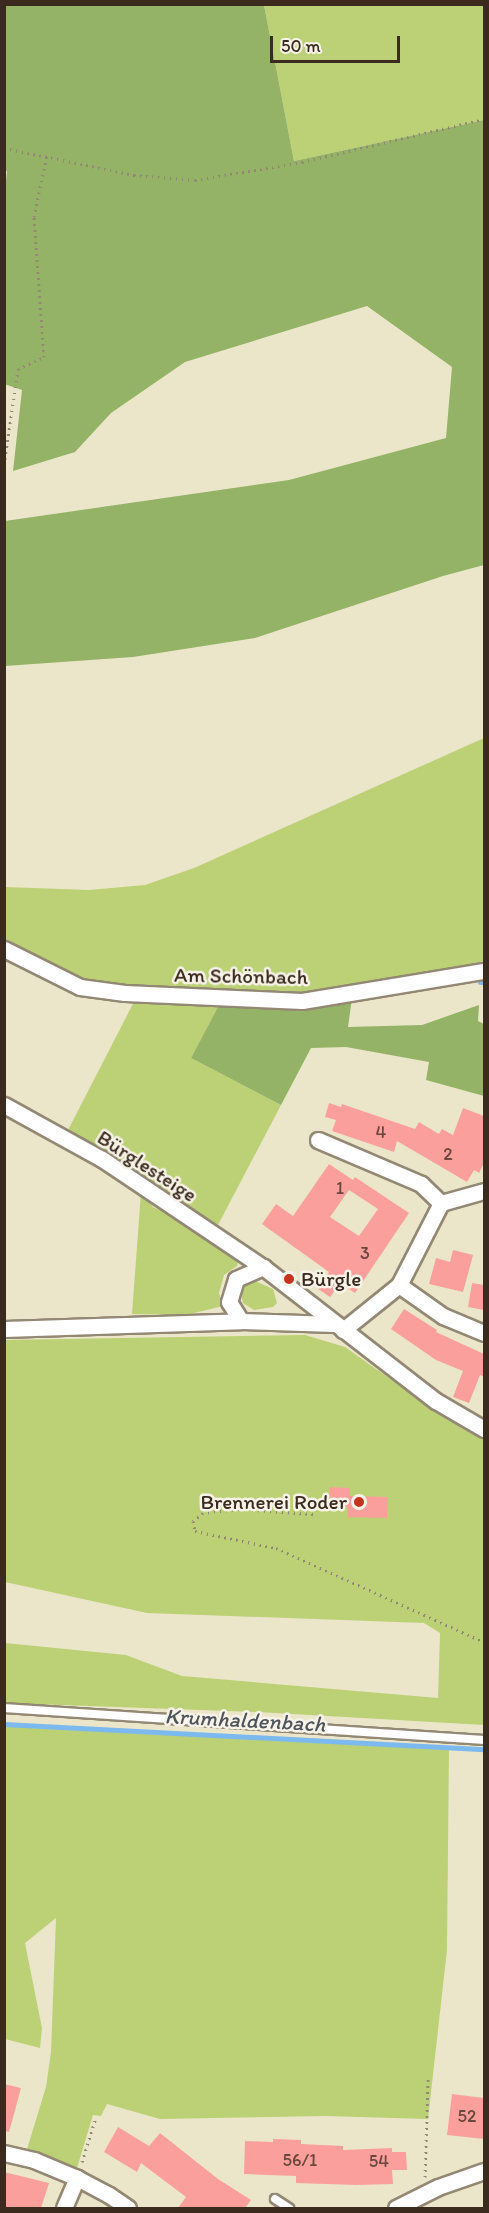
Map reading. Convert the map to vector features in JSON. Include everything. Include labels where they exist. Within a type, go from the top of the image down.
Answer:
[{"type":"street","name":"Am Schönbach","points":[[4,949],[80,987],[125,993],[302,1001],[484,971]]},
{"type":"street","name":"Bürglesteige","points":[[4,1105],[102,1159],[263,1267],[436,1401],[484,1429]]},
{"type":"street","points":[[318,1140],[420,1184],[441,1203]]},
{"type":"street","points":[[4,1329],[241,1321],[339,1327],[399,1285],[441,1203],[484,1191]]},
{"type":"street","points":[[241,1321],[229,1302],[236,1279],[263,1267]]},
{"type":"street","points":[[399,1285],[443,1316],[484,1333]]},
{"type":"street","points":[[4,2153],[34,2160],[77,2178],[128,2208]]},
{"type":"street","points":[[396,2208],[484,2171]]},
{"type":"street","points":[[64,2208],[77,2178]]},
{"type":"lane","points":[[4,1708],[484,1740]]},
{"type":"lane","points":[[275,2199],[289,2208]]},
{"type":"path","points":[[4,148],[47,155],[135,175],[195,180],[302,162],[484,119]]},
{"type":"path","points":[[4,465],[18,369],[44,357],[34,217],[47,155]]},
{"type":"path","points":[[313,1514],[239,1509],[203,1513],[193,1521],[195,1531],[276,1548],[484,1642]]},
{"type":"path","points":[[426,2194],[424,2149],[428,2079]]},
{"type":"path","points":[[77,2178],[96,2117]]},
{"type":"green space","points":[[5,4],[264,5],[294,161],[484,120],[484,565],[443,576],[255,638],[133,657],[5,666],[5,521],[289,480],[446,438],[452,367],[367,306],[185,362],[111,413],[75,452],[13,471],[22,390],[4,384],[4,200],[7,171],[4,170]]},
{"type":"green space","points":[[264,5],[484,5],[484,120],[294,161]]},
{"type":"green space","points":[[484,738],[484,965],[317,992],[274,994],[96,983],[50,968],[5,942],[5,887],[89,890],[145,885],[194,868]]},
{"type":"green space","points":[[136,998],[220,1003],[191,1058],[281,1105],[218,1225],[118,1159],[67,1132]]},
{"type":"green space","points":[[352,998],[348,1027],[422,1025],[479,1005],[478,1021],[484,1024],[484,1096],[426,1080],[429,1062],[346,1047],[311,1048],[281,1105],[191,1058],[220,1003]]},
{"type":"green space","points":[[141,1192],[153,1207],[206,1233],[239,1258],[237,1266],[224,1275],[219,1293],[223,1306],[186,1315],[132,1314]]},
{"type":"green space","points":[[255,1281],[273,1289],[277,1303],[273,1307],[254,1310],[243,1303],[241,1293],[245,1284]]},
{"type":"green space","points":[[305,1335],[345,1347],[400,1386],[484,1437],[484,1725],[258,1712],[5,1703],[5,1643],[126,1655],[182,1676],[438,1698],[440,1633],[424,1623],[147,1613],[5,1582],[5,1340]]},
{"type":"green space","points":[[4,1724],[449,1747],[447,1950],[428,2119],[325,2116],[160,2119],[107,2104],[101,2116],[93,2115],[77,2168],[27,2149],[46,2087],[51,2052],[56,1918],[25,1943],[42,2028],[40,2048],[5,2039]]},
{"type":"building","points":[[329,1103],[341,1107],[342,1104],[415,1129],[419,1122],[439,1134],[442,1129],[453,1135],[463,1108],[484,1116],[484,1163],[479,1173],[474,1170],[467,1182],[397,1141],[394,1152],[332,1131],[336,1120],[325,1117]]},
{"type":"building","points":[[329,1164],[353,1180],[355,1177],[409,1213],[355,1293],[340,1283],[330,1297],[318,1289],[329,1272],[262,1224],[276,1204],[293,1216]],"holes":[[[349,1190],[378,1209],[359,1236],[330,1217]]]},
{"type":"building","points":[[453,1250],[473,1255],[463,1292],[429,1284],[436,1258],[450,1262]]},
{"type":"building","points":[[472,1283],[484,1285],[484,1310],[468,1307]]},
{"type":"building","points":[[404,1309],[437,1330],[436,1332],[484,1354],[484,1377],[480,1375],[469,1403],[453,1397],[463,1371],[436,1360],[391,1329]]},
{"type":"building","name":"Brennerei Roder","points":[[330,1487],[350,1488],[350,1496],[388,1497],[387,1518],[348,1517],[348,1507],[330,1507]]},
{"type":"building","points":[[4,2084],[21,2088],[9,2132],[4,2131]]},
{"type":"building","points":[[452,2094],[484,2098],[484,2139],[447,2135]]},
{"type":"building","points":[[118,2127],[149,2146],[160,2133],[218,2179],[251,2200],[245,2208],[178,2208],[186,2197],[141,2163],[137,2172],[104,2152]]},
{"type":"building","points":[[273,2139],[301,2140],[301,2144],[343,2146],[343,2150],[392,2148],[392,2152],[406,2152],[407,2170],[392,2170],[393,2184],[357,2185],[296,2183],[296,2176],[244,2174],[245,2141],[273,2142]]},
{"type":"building","points":[[4,2172],[49,2183],[41,2208],[4,2208]]},
{"type":"waterway","name":"Krumhaldenbach","points":[[4,1724],[484,1749]]},
{"type":"place","name":"Bürgle","points":[[289,1279]]},
{"type":"place","name":"Brennerei Roder","points":[[359,1502]]}]
